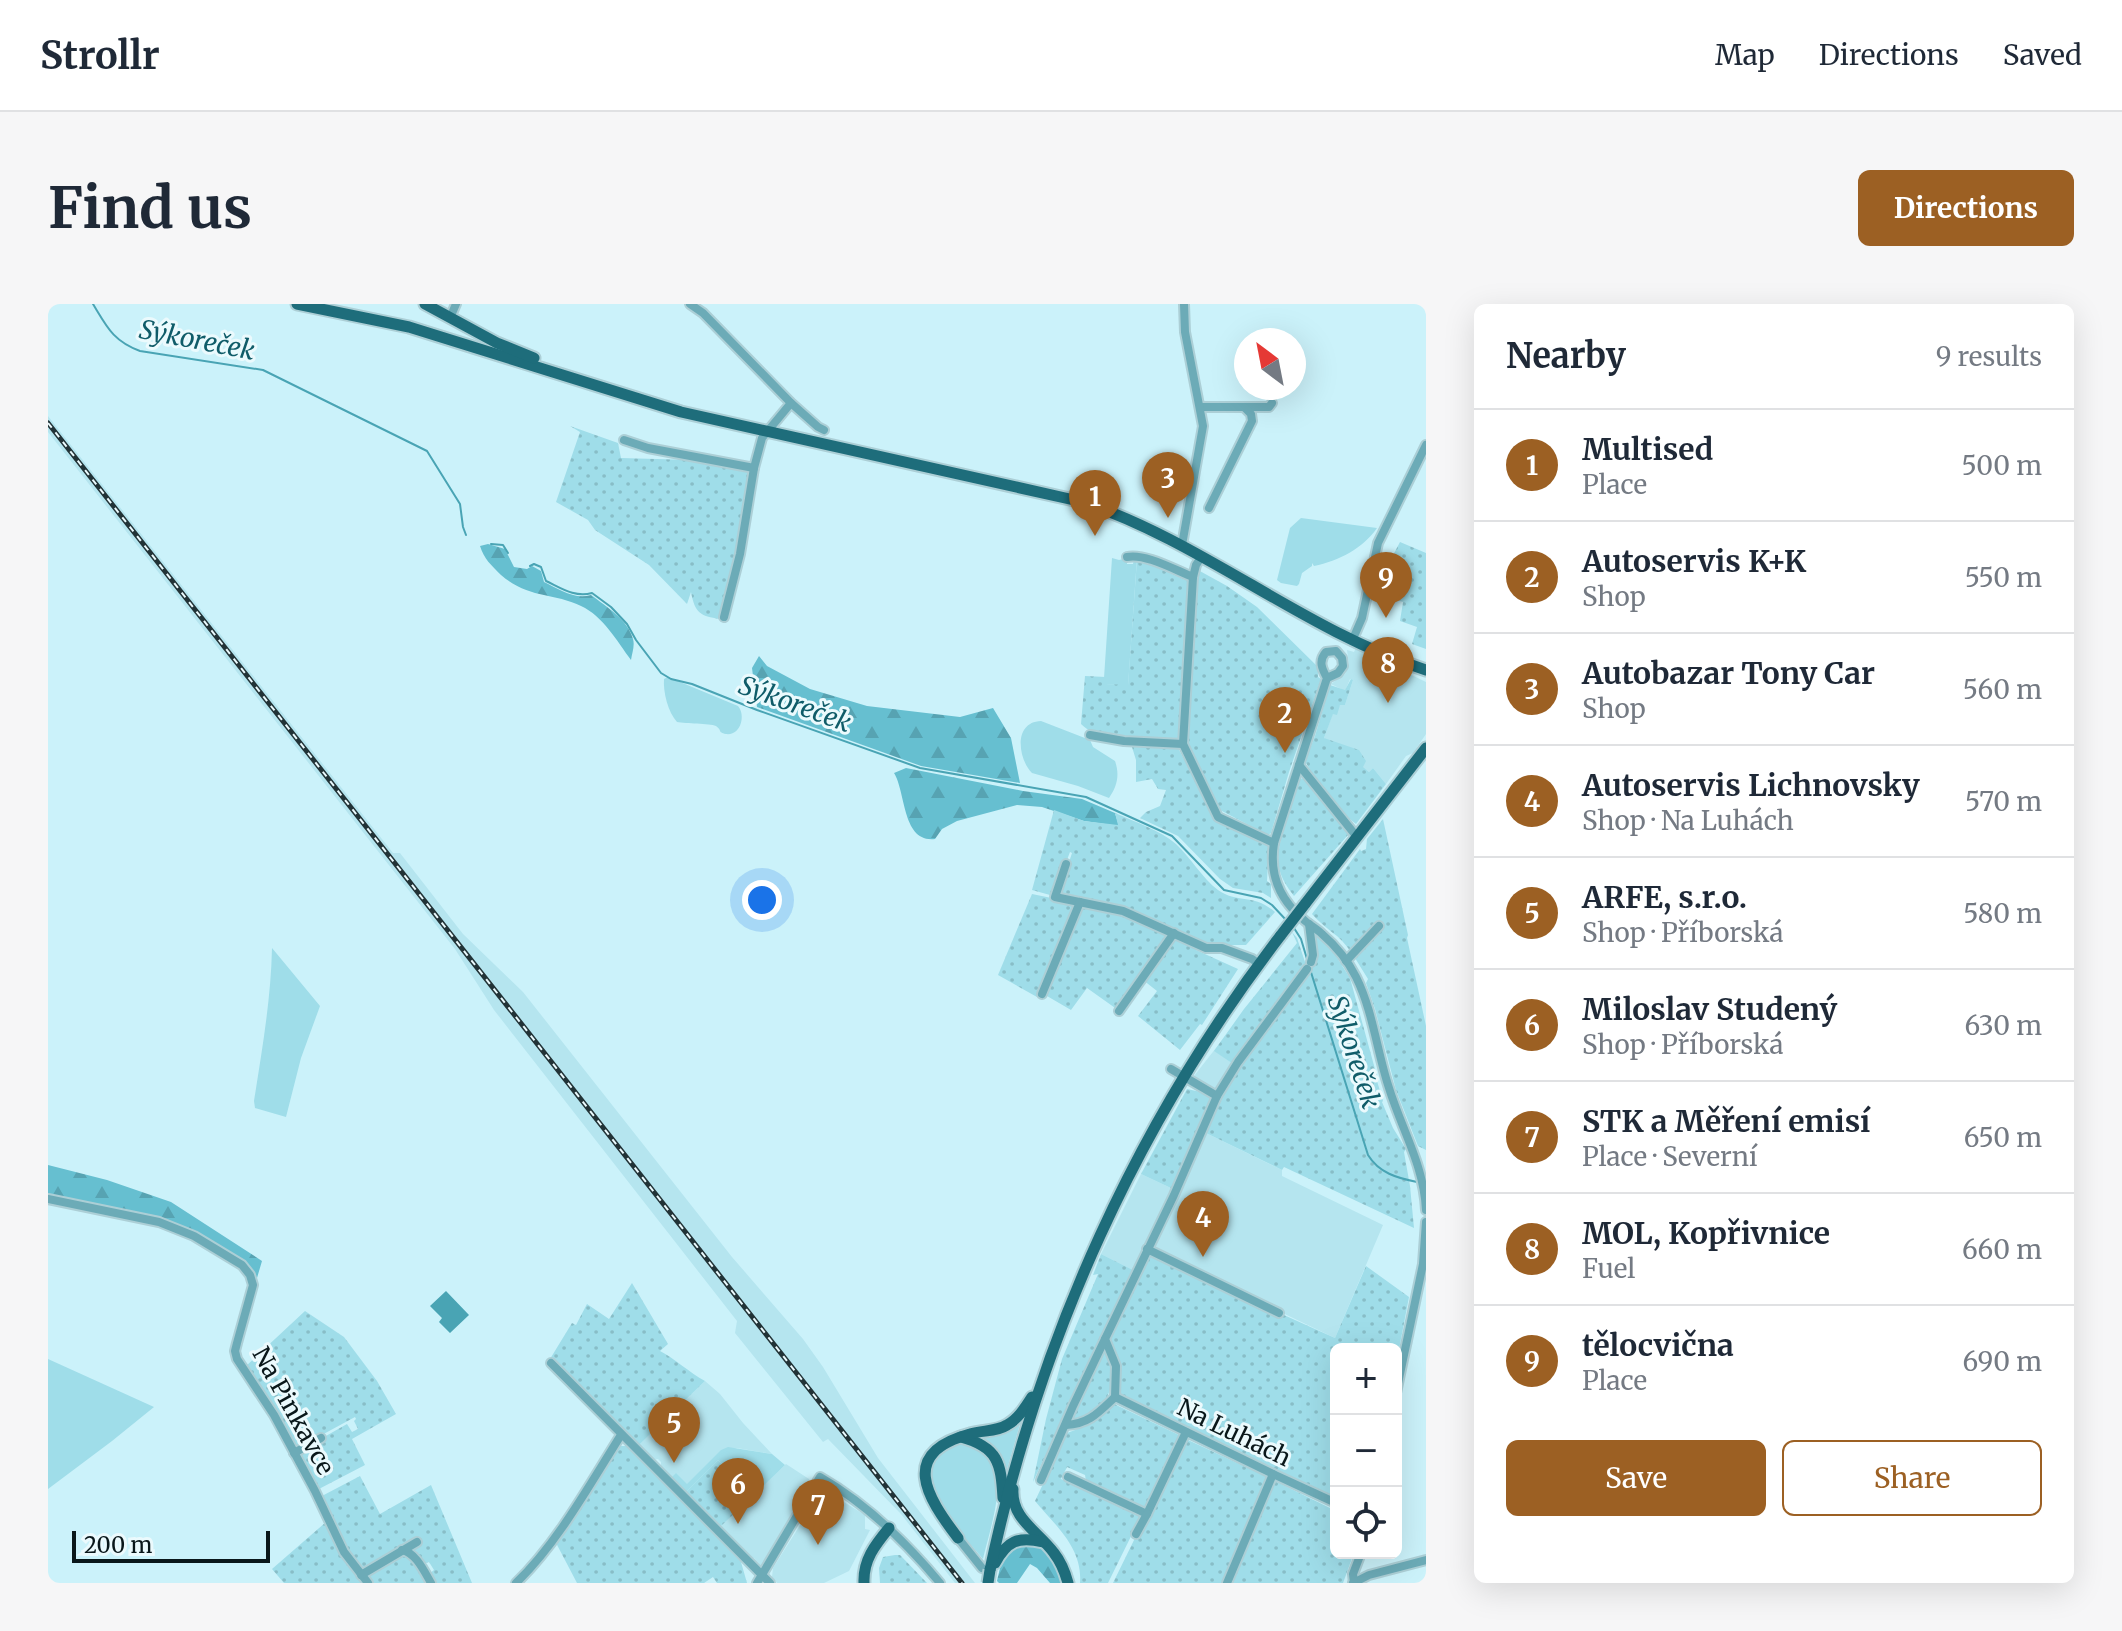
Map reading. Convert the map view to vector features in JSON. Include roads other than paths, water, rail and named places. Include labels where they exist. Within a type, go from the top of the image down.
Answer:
[{"type":"main road","points":[[297,304],[409,327],[681,412],[1083,502],[1139,523],[1182,545],[1352,641],[1426,670]]},
{"type":"main road","points":[[425,304],[497,343],[643,401]]},
{"type":"main road","points":[[1407,664],[1426,678]]},
{"type":"main road","points":[[988,1583],[986,1569],[1042,1379],[1066,1313],[1109,1214],[1147,1138],[1183,1076],[1259,964],[1426,748]]},
{"type":"main road","points":[[958,1538],[935,1507],[927,1488],[927,1464],[934,1451],[946,1442],[1011,1423],[1027,1405],[1042,1379]]},
{"type":"main road","points":[[961,1437],[985,1446],[997,1460],[1002,1473],[1003,1510]]},
{"type":"main road","points":[[1015,1464],[1015,1510],[1059,1560],[1068,1583]]},
{"type":"main road","points":[[864,1583],[868,1558],[889,1528]]},
{"type":"main road","points":[[986,1569],[1013,1542],[1028,1539],[1045,1542]]},
{"type":"street","points":[[450,318],[456,304]]},
{"type":"street","points":[[690,304],[703,313],[791,403],[824,430]]},
{"type":"street","points":[[1182,545],[1203,426],[1185,332],[1184,304]]},
{"type":"street","points":[[724,617],[740,554],[762,438],[791,403]]},
{"type":"street","points":[[1200,407],[1269,407],[1272,403]]},
{"type":"street","points":[[1209,508],[1252,421],[1251,414],[1245,408]]},
{"type":"street","points":[[624,440],[648,448],[754,468]]},
{"type":"street","points":[[1352,641],[1362,618],[1378,543],[1426,445]]},
{"type":"street","points":[[1127,557],[1138,556],[1193,577]]},
{"type":"street","points":[[1202,556],[1193,577],[1183,744],[1218,817],[1274,843]]},
{"type":"street","points":[[1327,678],[1274,843],[1272,864],[1278,888],[1290,906],[1325,936],[1346,961],[1362,990],[1388,1086],[1421,1156],[1426,1210]]},
{"type":"street","points":[[1090,735],[1124,741],[1183,744]]},
{"type":"street","points":[[1299,765],[1357,837]]},
{"type":"street","points":[[1066,864],[1055,897],[1123,911],[1206,948],[1222,948],[1259,964]]},
{"type":"street","points":[[1042,994],[1080,902]]},
{"type":"street","points":[[1041,1480],[1217,1096],[1246,1050],[1309,965],[1313,955],[1309,924]]},
{"type":"street","points":[[1346,961],[1379,926]]},
{"type":"street","points":[[1119,1011],[1174,933]]},
{"type":"street","points":[[1171,1069],[1217,1096]]},
{"type":"street","name":"Na Pinkavce","points":[[48,1199],[159,1222],[194,1236],[246,1269],[253,1290],[235,1351],[237,1359],[265,1399],[340,1544],[368,1583]]},
{"type":"street","points":[[1402,1364],[1423,1264],[1426,1222]]},
{"type":"street","points":[[1147,1249],[1279,1313]]},
{"type":"street","points":[[1066,1425],[1091,1419],[1115,1397],[1116,1366],[1105,1339]]},
{"type":"street","points":[[551,1363],[759,1579],[770,1583]]},
{"type":"street","name":"Na Luhách","points":[[1115,1397],[1330,1500]]},
{"type":"street","points":[[1136,1534],[1186,1432]]},
{"type":"street","points":[[516,1583],[546,1550],[621,1435]]},
{"type":"street","points":[[294,1453],[321,1438]]},
{"type":"street","points":[[1227,1583],[1273,1474]]},
{"type":"street","points":[[759,1579],[820,1477],[889,1528],[940,1583]]},
{"type":"street","points":[[1068,1477],[1147,1514]]},
{"type":"street","points":[[958,1538],[986,1569]]},
{"type":"street","points":[[361,1575],[417,1542]]},
{"type":"street","points":[[402,1550],[412,1555],[431,1583]]},
{"type":"street","points":[[1359,1559],[1353,1574],[1354,1583],[1369,1575],[1426,1560]]},
{"type":"waterway","name":"Sýkoreček","points":[[93,304],[112,332],[123,343],[140,351],[263,370],[427,451],[460,504],[466,535]]},
{"type":"waterway","name":"Sýkoreček","points":[[491,544],[503,545],[508,553]]},
{"type":"waterway","name":"Sýkoreček","points":[[530,566],[541,567],[546,581],[574,593],[592,593],[611,607],[627,624],[661,673],[671,679],[920,768],[1086,797],[1172,836],[1224,890],[1261,898],[1287,921]]},
{"type":"waterway","name":"Sýkoreček","points":[[1294,928],[1307,959]]},
{"type":"waterway","name":"Sýkoreček","points":[[1310,969],[1368,1155],[1389,1174],[1417,1182]]},
{"type":"railway","points":[[48,423],[962,1583]]},
{"type":"place","name":"Autobazar Tony Car","points":[[1168,518]]},
{"type":"place","name":"Multised","points":[[1095,536]]},
{"type":"place","name":"tělocvična","points":[[1386,618]]},
{"type":"place","name":"MOL, Kopřivnice","points":[[1388,703]]},
{"type":"place","name":"Autoservis K+K","points":[[1285,753]]},
{"type":"place","name":"Autoservis Lichnovsky","points":[[1203,1257]]},
{"type":"place","name":"ARFE, s.r.o.","points":[[674,1463]]},
{"type":"place","name":"Miloslav Studený","points":[[738,1524]]},
{"type":"place","name":"STK a Měření emisí","points":[[818,1545]]}]
